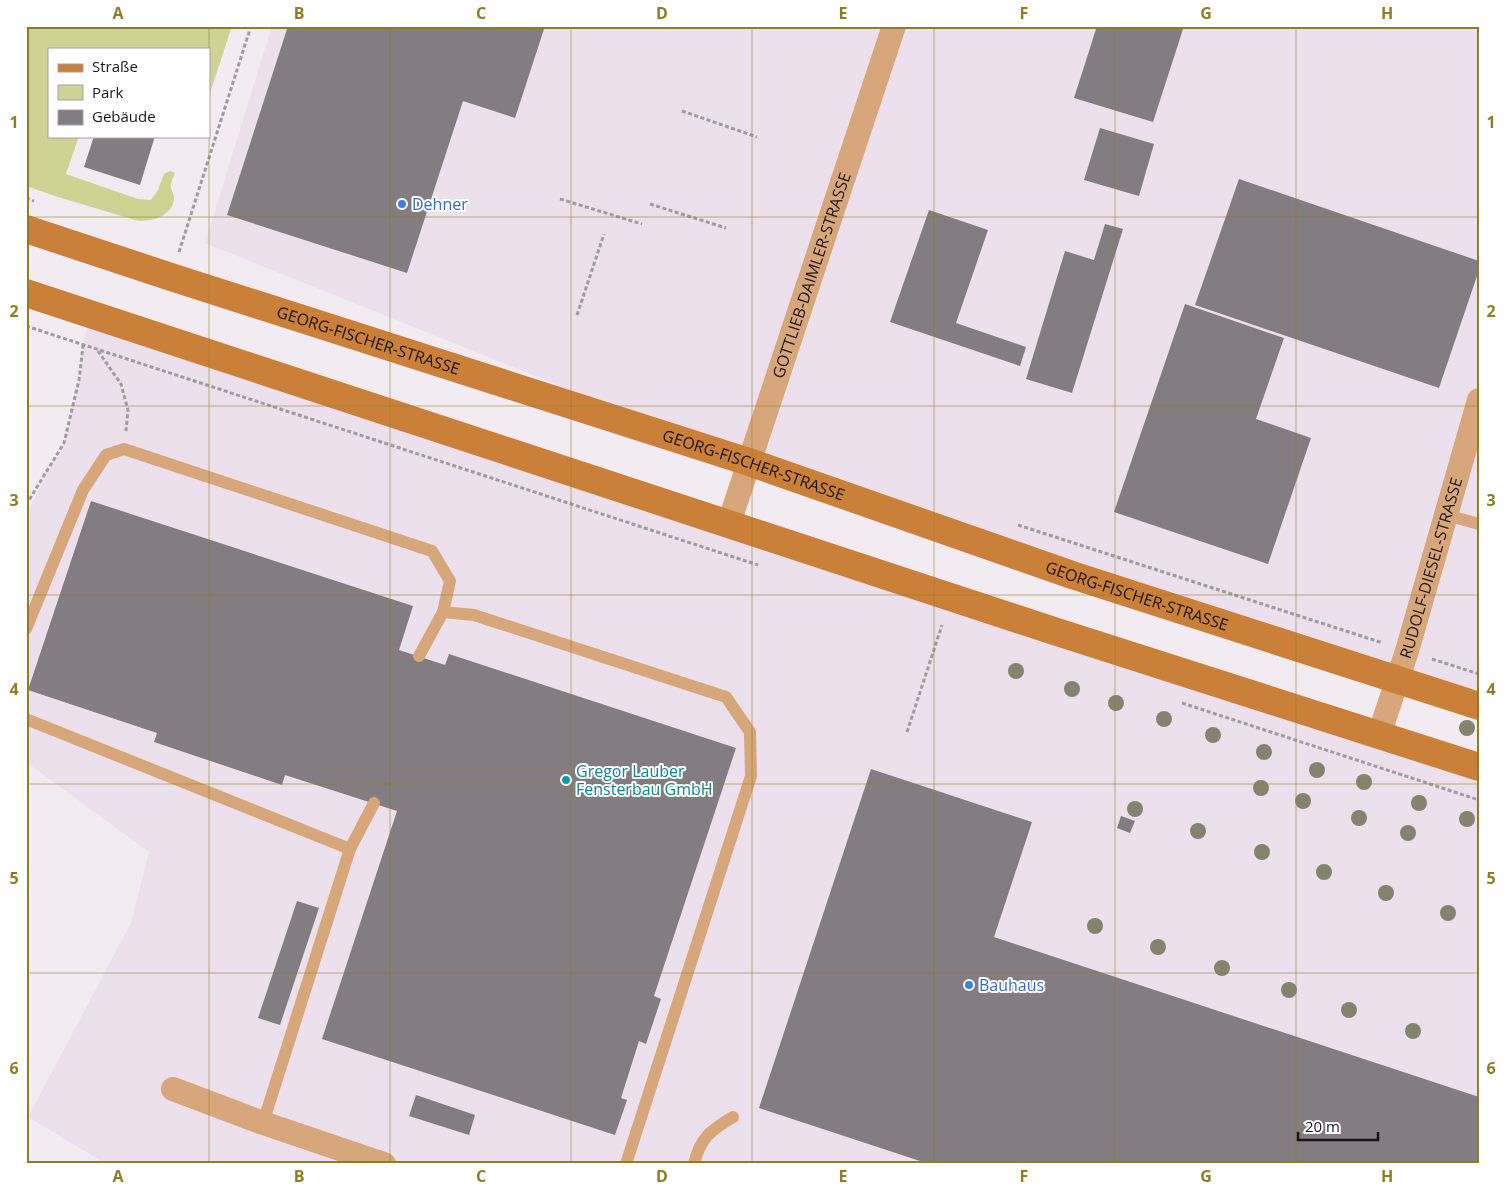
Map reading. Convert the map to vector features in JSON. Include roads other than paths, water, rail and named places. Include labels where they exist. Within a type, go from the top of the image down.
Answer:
[{"type":"main road","name":"GEORG-FISCHER-STRASSE","points":[[26,229],[749,462],[1072,575],[1479,706]]},
{"type":"main road","points":[[26,293],[1045,628],[1479,767]]},
{"type":"street","name":"GOTTLIEB-DAIMLER-STRASSE","points":[[729,523],[894,26]]},
{"type":"street","name":"RUDOLF-DIESEL-STRASSE","points":[[1379,735],[1398,679],[1479,400]]},
{"type":"street","points":[[173,1089],[263,1123],[384,1164]]},
{"type":"lane","points":[[26,628],[83,490],[106,455],[124,449],[432,551],[450,581],[443,612],[419,656]]},
{"type":"lane","points":[[1446,514],[1479,524]]},
{"type":"lane","points":[[443,612],[474,615],[726,697],[750,732],[751,776],[626,1164]]},
{"type":"lane","points":[[26,719],[350,849]]},
{"type":"lane","points":[[263,1123],[350,849],[374,803]]},
{"type":"lane","points":[[694,1164],[697,1150],[713,1128],[733,1117]]},
{"type":"place","name":"Dehner","points":[[402,204]]},
{"type":"place","name":"Gregor Lauber Fensterbau GmbH","points":[[566,780]]},
{"type":"place","name":"Bauhaus","points":[[969,985]]}]
